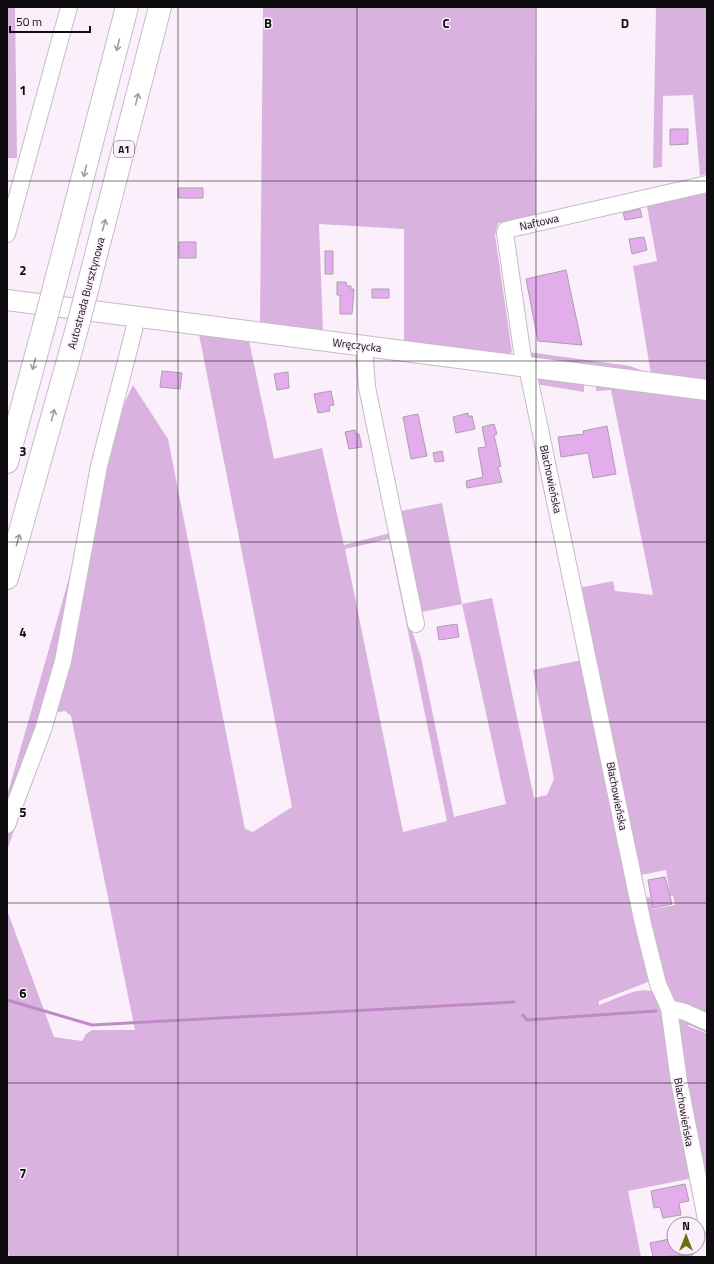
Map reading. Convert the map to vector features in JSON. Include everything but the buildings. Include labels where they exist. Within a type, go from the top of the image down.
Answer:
[{"type":"highway","points":[[7,462],[127,7]]},
{"type":"highway","name":"Autostrada Bursztynowa","points":[[7,578],[76,332],[160,7]]},
{"type":"main road","name":"Wręczycka","points":[[7,300],[707,390]]},
{"type":"street","points":[[7,234],[69,7]]},
{"type":"street","name":"Naftowa","points":[[524,366],[505,233],[506,230],[707,184]]},
{"type":"street","points":[[7,825],[43,730],[63,661],[98,466],[134,330],[135,316]]},
{"type":"street","points":[[364,346],[367,387],[416,624]]},
{"type":"street","name":"Blachowieńska","points":[[524,366],[642,924],[658,984],[669,1008],[679,1081],[707,1224]]},
{"type":"street","points":[[669,1008],[685,1012],[707,1022]]},
{"type":"shaded area","points":[[7,7],[15,7],[17,158],[7,158]]},
{"type":"shaded area","points":[[263,7],[535,7],[536,217],[498,223],[495,235],[512,352],[507,356],[404,344],[404,229],[319,224],[323,331],[260,323]]},
{"type":"shaded area","points":[[656,7],[707,7],[707,174],[700,176],[693,95],[663,96],[662,167],[653,168]]},
{"type":"shaded area","points":[[707,188],[707,384],[532,360],[528,352],[630,366],[651,374],[633,266],[657,261],[646,201]]},
{"type":"shaded area","points":[[197,324],[247,331],[274,459],[322,448],[344,545],[394,532],[410,625],[421,657],[454,817],[506,804],[462,604],[492,598],[534,798],[547,795],[554,779],[533,670],[582,660],[612,788],[648,982],[599,1001],[599,1005],[637,991],[652,991],[659,995],[693,1178],[628,1191],[641,1257],[9,1257],[7,1245],[7,910],[54,1037],[82,1041],[86,1034],[92,1030],[135,1030],[71,716],[65,711],[53,713],[7,851],[7,796],[111,431],[133,385],[168,439],[245,829],[253,832],[292,807]],"holes":[[[389,539],[447,821],[403,832],[345,549]]]},
{"type":"shaded area","points":[[539,376],[584,382],[584,392],[536,384],[535,380]]},
{"type":"shaded area","points":[[596,384],[707,395],[707,1018],[671,1002],[643,898],[650,897],[653,909],[675,905],[673,896],[670,896],[666,870],[636,876],[579,588],[613,581],[615,591],[653,595],[611,390],[596,391]]},
{"type":"shaded area","points":[[442,503],[462,604],[417,613],[395,512]]},
{"type":"shaded area","points":[[673,1014],[690,1019],[688,1026],[706,1033],[707,1037],[707,1179],[701,1180]]},
{"type":"waterway","points":[[7,1000],[92,1025],[514,1002]]},
{"type":"waterway","points":[[523,1015],[527,1020],[656,1011]]},
{"type":"waterway","points":[[689,1023],[707,1031]]}]
